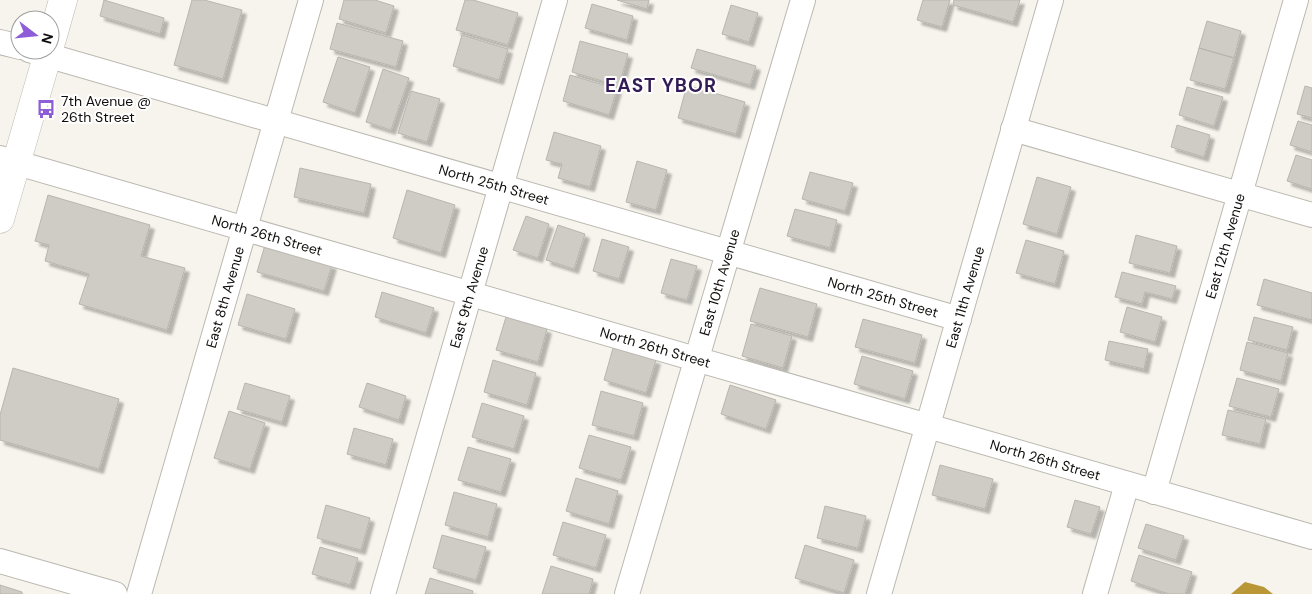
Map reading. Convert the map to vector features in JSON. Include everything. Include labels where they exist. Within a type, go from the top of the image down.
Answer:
[{"type":"street","name":"East 8th Avenue","points":[[139,594],[311,0]]},
{"type":"street","name":"East 9th Avenue","points":[[384,594],[555,0]]},
{"type":"street","name":"East 10th Avenue","points":[[627,594],[804,0]]},
{"type":"street","name":"East 11th Avenue","points":[[879,594],[1051,0]]},
{"type":"street","name":"East 12th Avenue","points":[[1154,492],[1296,0]]},
{"type":"street","name":"North 25th Street","points":[[60,55],[276,121],[959,319]]},
{"type":"street","points":[[0,219],[8,160],[41,60]]},
{"type":"street","points":[[1013,129],[1312,216]]},
{"type":"street","name":"North 26th Street","points":[[8,160],[1312,537]]},
{"type":"street","points":[[1095,594],[1126,484]]},
{"type":"street","points":[[0,561],[115,594]]},
{"type":"shaded area","points":[[1245,582],[1264,587],[1273,594],[1231,594]]},
{"type":"building","points":[[104,0],[164,18],[160,34],[100,16]]},
{"type":"building","points":[[192,0],[204,0],[242,10],[223,79],[174,65]]},
{"type":"building","points":[[344,0],[375,0],[394,6],[386,33],[339,19]]},
{"type":"building","points":[[465,0],[473,0],[518,13],[508,45],[456,30]]},
{"type":"building","points":[[617,0],[649,0],[647,9]]},
{"type":"building","points":[[923,0],[950,0],[942,27],[917,20]]},
{"type":"building","points":[[954,0],[1020,0],[1013,22],[953,5]]},
{"type":"building","points":[[592,4],[633,16],[627,40],[585,28]]},
{"type":"building","points":[[731,5],[758,13],[749,42],[722,34]]},
{"type":"building","points":[[1207,21],[1241,31],[1234,58],[1199,48]]},
{"type":"building","points":[[337,23],[403,41],[396,67],[330,49]]},
{"type":"building","points":[[462,35],[508,49],[499,80],[453,66]]},
{"type":"building","points":[[580,41],[628,54],[619,86],[572,72]]},
{"type":"building","points":[[1199,48],[1234,58],[1225,89],[1190,80]]},
{"type":"building","points":[[697,49],[756,66],[750,85],[691,68]]},
{"type":"building","points":[[338,57],[370,67],[355,113],[323,102]]},
{"type":"building","points":[[383,69],[409,78],[391,130],[366,122]]},
{"type":"building","points":[[570,75],[617,89],[609,115],[563,101]]},
{"type":"building","points":[[687,85],[745,102],[736,134],[678,118]]},
{"type":"building","points":[[1305,86],[1312,88],[1312,118],[1297,114]]},
{"type":"building","points":[[1187,87],[1223,97],[1214,126],[1179,115]]},
{"type":"building","points":[[411,91],[440,99],[427,142],[398,133]]},
{"type":"building","points":[[1298,121],[1312,125],[1312,152],[1290,145]]},
{"type":"building","points":[[1177,125],[1210,135],[1204,157],[1171,147]]},
{"type":"building","points":[[554,132],[601,146],[590,187],[558,178],[562,164],[546,160]]},
{"type":"building","points":[[1296,155],[1312,160],[1312,189],[1287,181]]},
{"type":"building","points":[[637,161],[667,170],[656,210],[626,202]]},
{"type":"building","points":[[300,168],[371,184],[364,213],[294,197]]},
{"type":"building","points":[[810,172],[853,183],[845,211],[802,199]]},
{"type":"building","points":[[1037,177],[1071,187],[1057,234],[1023,224]]},
{"type":"building","points":[[407,190],[455,205],[441,253],[393,238]]},
{"type":"building","points":[[48,195],[150,225],[141,256],[185,268],[167,330],[79,304],[89,274],[45,261],[49,245],[35,241]]},
{"type":"building","points":[[795,209],[837,220],[830,248],[787,236]]},
{"type":"building","points":[[526,216],[549,224],[538,258],[513,250]]},
{"type":"building","points":[[558,225],[585,234],[574,269],[546,260]]},
{"type":"building","points":[[1136,235],[1177,246],[1170,273],[1129,263]]},
{"type":"building","points":[[602,239],[629,247],[619,279],[593,271]]},
{"type":"building","points":[[1026,240],[1064,251],[1055,284],[1016,273]]},
{"type":"building","points":[[265,245],[332,265],[324,291],[257,272]]},
{"type":"building","points":[[671,259],[697,266],[687,300],[661,293]]},
{"type":"building","points":[[1122,272],[1176,286],[1172,299],[1145,292],[1142,304],[1115,297]]},
{"type":"building","points":[[1264,279],[1312,293],[1312,320],[1257,305]]},
{"type":"building","points":[[760,288],[817,304],[808,337],[750,321]]},
{"type":"building","points":[[382,292],[434,308],[426,333],[375,317]]},
{"type":"building","points":[[247,294],[295,309],[286,339],[238,325]]},
{"type":"building","points":[[1127,307],[1162,317],[1155,342],[1120,332]]},
{"type":"building","points":[[506,317],[547,329],[538,362],[496,350]]},
{"type":"building","points":[[1254,317],[1293,327],[1287,350],[1248,340]]},
{"type":"building","points":[[863,319],[922,335],[915,363],[855,347]]},
{"type":"building","points":[[751,324],[792,336],[783,368],[742,356]]},
{"type":"building","points":[[1109,341],[1148,349],[1144,369],[1105,360]]},
{"type":"building","points":[[1247,342],[1288,353],[1281,381],[1240,370]]},
{"type":"building","points":[[613,348],[656,360],[646,393],[604,380]]},
{"type":"building","points":[[862,356],[913,371],[905,399],[854,384]]},
{"type":"building","points":[[493,360],[536,373],[527,405],[484,392]]},
{"type":"building","points":[[13,368],[119,399],[99,469],[0,440],[0,415]]},
{"type":"building","points":[[1237,378],[1279,389],[1271,417],[1229,406]]},
{"type":"building","points":[[245,383],[290,396],[282,422],[237,409]]},
{"type":"building","points":[[367,383],[406,396],[399,420],[359,407]]},
{"type":"building","points":[[730,385],[776,400],[766,429],[721,414]]},
{"type":"building","points":[[601,391],[643,403],[634,436],[592,425]]},
{"type":"building","points":[[482,403],[524,416],[514,449],[472,437]]},
{"type":"building","points":[[1228,410],[1266,419],[1260,444],[1222,435]]},
{"type":"building","points":[[229,411],[265,423],[250,469],[214,458]]},
{"type":"building","points":[[354,428],[393,439],[386,465],[347,454]]},
{"type":"building","points":[[589,435],[631,447],[621,480],[579,468]]},
{"type":"building","points":[[468,447],[511,459],[501,492],[458,480]]},
{"type":"building","points":[[940,465],[993,479],[985,509],[932,495]]},
{"type":"building","points":[[576,478],[618,491],[609,524],[566,511]]},
{"type":"building","points":[[454,492],[497,504],[488,537],[445,525]]},
{"type":"building","points":[[1075,500],[1100,507],[1091,534],[1067,527]]},
{"type":"building","points":[[326,505],[370,518],[361,550],[317,538]]},
{"type":"building","points":[[825,506],[866,516],[858,548],[817,538]]},
{"type":"building","points":[[563,522],[606,535],[596,568],[553,555]]},
{"type":"building","points":[[1146,524],[1184,536],[1176,560],[1138,548]]},
{"type":"building","points":[[442,535],[486,547],[476,580],[433,568]]},
{"type":"building","points":[[805,545],[854,560],[844,593],[795,578]]},
{"type":"building","points":[[320,547],[358,558],[350,585],[312,574]]},
{"type":"building","points":[[1139,555],[1192,572],[1185,594],[1169,594],[1131,581]]},
{"type":"building","points":[[551,566],[593,579],[589,594],[542,594]]},
{"type":"building","points":[[430,578],[473,591],[472,594],[425,594]]},
{"type":"building","points":[[0,585],[22,592],[22,594],[0,594]]},
{"type":"place","name":"7th Avenue @ 26th Street","points":[[46,109]]},
{"type":"district","name":"EAST YBOR","points":[[661,85]]}]
